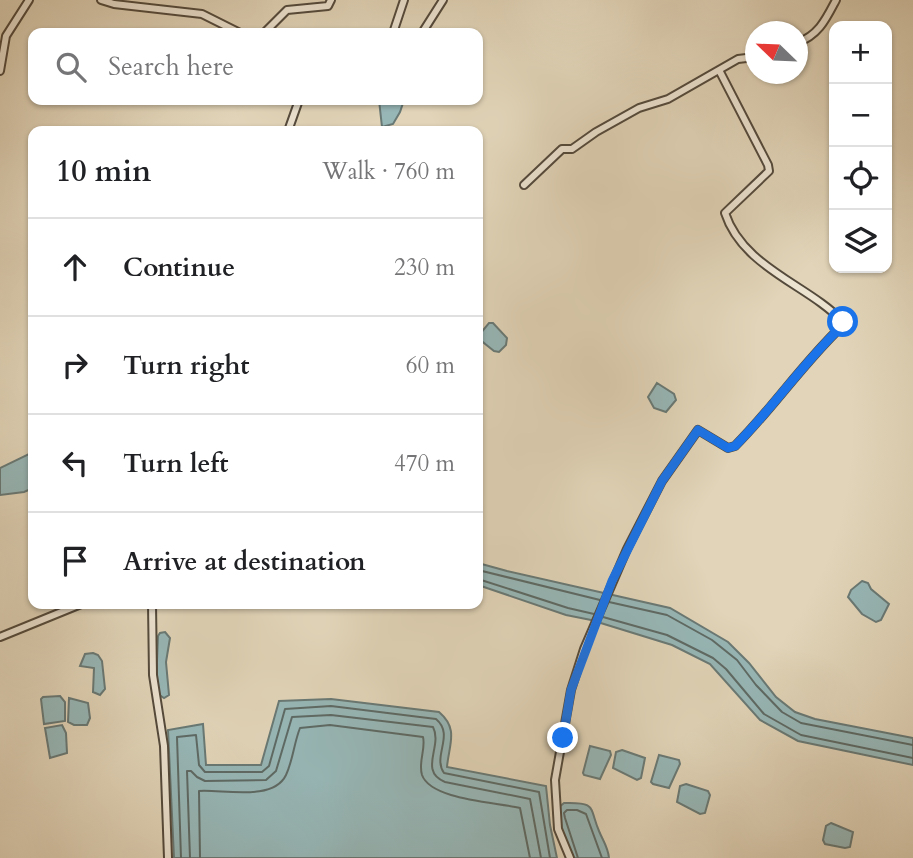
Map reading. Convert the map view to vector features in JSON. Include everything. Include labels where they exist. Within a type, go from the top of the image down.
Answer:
[{"type":"street","points":[[0,71],[3,35],[29,0]]},
{"type":"street","points":[[101,0],[114,4],[202,14],[230,28]]},
{"type":"street","points":[[269,28],[286,10],[328,6],[331,0]]},
{"type":"street","points":[[395,28],[404,0]]},
{"type":"street","points":[[425,28],[443,0]]},
{"type":"street","points":[[808,38],[822,27],[836,0]]},
{"type":"street","points":[[524,185],[562,149],[572,149],[639,108],[668,99],[738,59],[745,58]]},
{"type":"street","points":[[570,858],[558,829],[555,780],[571,690],[584,649],[612,581],[662,481],[698,430],[728,448],[735,446],[771,408],[843,322],[762,263],[745,246],[727,221],[725,213],[769,171],[719,70]]},
{"type":"street","points":[[290,126],[297,105]]},
{"type":"street","points":[[0,636],[68,609]]},
{"type":"street","points":[[152,609],[153,675],[164,746],[168,858]]},
{"type":"water","points":[[380,105],[402,105],[393,124],[382,126]]},
{"type":"water","points":[[489,323],[493,323],[507,338],[506,345],[499,352],[494,351],[483,342],[483,330]]},
{"type":"water","points":[[657,383],[674,394],[676,400],[666,412],[654,408],[648,397]]},
{"type":"water","points":[[28,454],[28,490],[0,495],[0,468]]},
{"type":"water","points":[[483,564],[670,608],[728,642],[776,697],[795,712],[815,719],[913,738],[913,765],[798,741],[760,720],[710,664],[672,645],[566,615],[483,587]]},
{"type":"water","points":[[862,581],[868,583],[871,589],[889,604],[881,620],[876,622],[862,614],[848,597],[851,590]]},
{"type":"water","points":[[165,632],[170,638],[166,662],[169,695],[164,698],[158,694],[156,685],[158,636]]},
{"type":"water","points":[[93,653],[102,661],[105,689],[100,695],[93,692],[94,668],[80,666],[85,654]]},
{"type":"water","points":[[60,696],[65,702],[65,721],[44,724],[41,699]]},
{"type":"water","points":[[69,698],[88,703],[90,718],[87,725],[68,722]]},
{"type":"water","points":[[331,699],[439,712],[451,731],[447,767],[546,786],[557,858],[174,858],[168,730],[203,724],[206,765],[261,765],[279,701]]},
{"type":"water","points":[[62,725],[66,733],[67,753],[50,758],[45,728]]},
{"type":"water","points":[[590,746],[610,751],[611,755],[600,779],[583,773]]},
{"type":"water","points":[[622,750],[645,758],[641,778],[637,780],[613,768],[616,752]]},
{"type":"water","points":[[659,755],[679,760],[680,764],[669,788],[651,782]]},
{"type":"water","points":[[686,784],[708,791],[710,795],[705,813],[700,814],[677,802],[680,786]]},
{"type":"water","points":[[564,803],[582,804],[590,808],[609,858],[572,858],[558,820],[558,808]]},
{"type":"water","points":[[831,823],[853,832],[850,847],[825,844],[823,840],[826,826]]},
{"type":"route","points":[[563,738],[571,690],[584,649],[627,549],[679,454],[698,430],[728,448],[735,446],[759,422],[843,322]]}]
